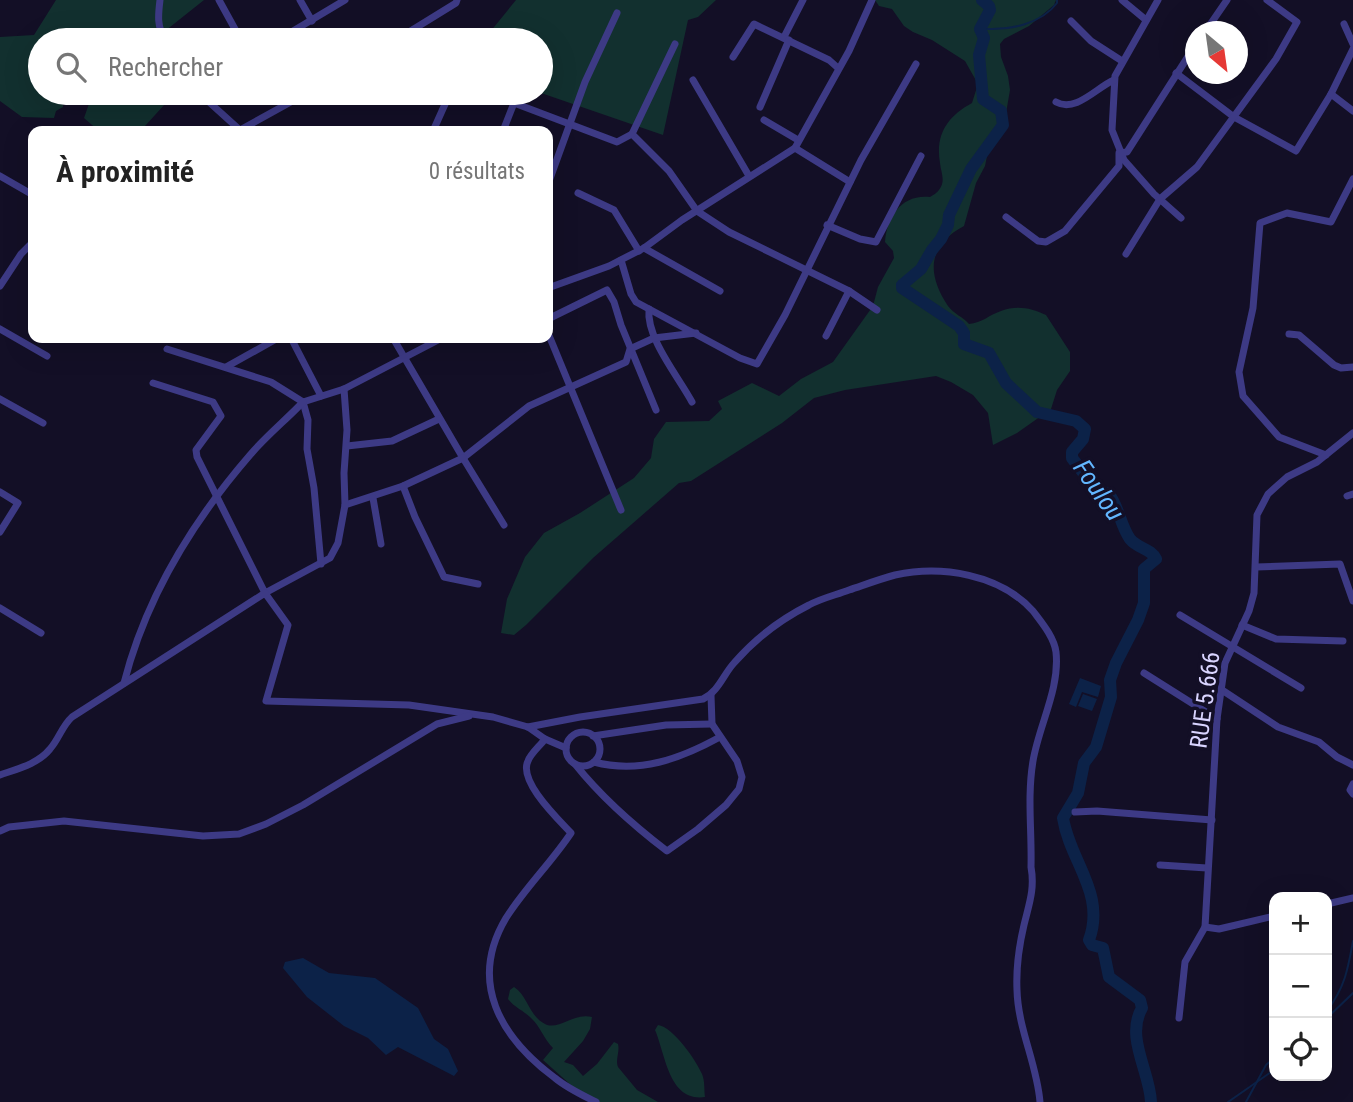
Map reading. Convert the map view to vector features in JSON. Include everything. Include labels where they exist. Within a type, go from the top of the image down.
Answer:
[{"type":"street","points":[[159,28],[157,18],[160,0]]},
{"type":"street","points":[[219,0],[234,28]]},
{"type":"street","points":[[300,0],[312,22]]},
{"type":"street","points":[[301,28],[345,0]]},
{"type":"street","points":[[415,28],[457,0]]},
{"type":"street","points":[[760,107],[803,0]]},
{"type":"street","points":[[1122,0],[1146,20]]},
{"type":"street","points":[[1006,217],[1038,241],[1055,239],[1065,231],[1116,170],[1120,160],[1111,119],[1114,80],[1122,61],[1158,0]]},
{"type":"street","points":[[1213,21],[1227,0]]},
{"type":"street","points":[[1126,254],[1160,199],[1197,167],[1234,117],[1276,59],[1297,22],[1267,0]]},
{"type":"street","points":[[553,286],[609,266],[641,250],[796,144],[831,85],[872,1]]},
{"type":"street","points":[[553,171],[585,82],[617,13]]},
{"type":"street","points":[[1071,21],[1091,41],[1122,61]]},
{"type":"street","points":[[733,57],[754,24],[829,60],[838,68]]},
{"type":"street","points":[[1176,73],[1234,117],[1296,151],[1331,94],[1353,46],[1344,24]]},
{"type":"street","points":[[519,105],[617,142],[632,134],[675,44]]},
{"type":"street","points":[[1119,153],[1127,152],[1185,59]]},
{"type":"street","points":[[621,260],[631,295],[636,302],[757,364],[785,315],[827,225],[916,64]]},
{"type":"street","points":[[693,80],[749,176]]},
{"type":"street","points":[[1056,102],[1065,106],[1079,102],[1114,80]]},
{"type":"street","points":[[1331,94],[1353,111]]},
{"type":"street","points":[[212,105],[236,126]]},
{"type":"street","points":[[247,126],[285,105]]},
{"type":"street","points":[[435,126],[445,105]]},
{"type":"street","points":[[505,126],[513,105]]},
{"type":"street","points":[[764,120],[850,182]]},
{"type":"street","points":[[632,134],[669,171],[697,211],[729,232],[849,291],[877,310]]},
{"type":"street","points":[[1119,153],[1181,218]]},
{"type":"street","points":[[827,225],[860,239],[876,242],[921,156]]},
{"type":"street","points":[[0,176],[28,192]]},
{"type":"street","points":[[1326,455],[1279,437],[1243,396],[1239,372],[1253,308],[1260,223],[1287,213],[1331,222],[1353,179]]},
{"type":"street","points":[[578,193],[614,210],[641,250],[720,291]]},
{"type":"street","points":[[0,286],[28,247]]},
{"type":"street","points":[[553,316],[607,290],[656,410]]},
{"type":"street","points":[[826,337],[849,291]]},
{"type":"street","points":[[649,309],[648,319],[654,338],[692,402]]},
{"type":"street","points":[[0,329],[47,356]]},
{"type":"street","points":[[345,505],[404,486],[463,458],[517,414],[626,362],[630,349],[654,338],[696,334]]},
{"type":"street","points":[[1289,334],[1299,335],[1334,365],[1341,368],[1353,367]]},
{"type":"street","points":[[226,367],[269,343]]},
{"type":"street","points":[[294,343],[321,396]]},
{"type":"street","points":[[396,343],[504,525]]},
{"type":"street","points":[[124,683],[138,634],[158,588],[194,528],[250,454],[303,402],[344,389],[433,343]]},
{"type":"street","points":[[552,343],[621,510]]},
{"type":"street","points":[[167,349],[271,382],[303,402],[308,420],[307,449],[314,488],[321,564]]},
{"type":"street","points":[[153,383],[213,401],[221,416],[196,450],[197,457],[265,593],[288,625],[267,701],[409,705],[493,717],[528,727],[545,739],[566,748]]},
{"type":"street","points":[[0,775],[42,757],[64,724],[72,717],[265,593],[330,558],[338,543],[345,505],[347,446],[344,389]]},
{"type":"street","points":[[0,399],[43,423]]},
{"type":"street","points":[[347,446],[392,441],[439,419]]},
{"type":"street","name":"RUE 5.666","points":[[1179,1018],[1185,962],[1205,927],[1217,719],[1225,663],[1254,593],[1257,515],[1268,494],[1287,477],[1307,469],[1353,433]]},
{"type":"street","points":[[404,486],[415,517],[444,578],[478,584]]},
{"type":"street","points":[[0,492],[18,503],[0,532]]},
{"type":"street","points":[[373,498],[381,544]]},
{"type":"street","points":[[1256,567],[1340,564],[1353,601]]},
{"type":"street","points":[[528,727],[704,699],[711,695],[733,663],[769,629],[811,604],[895,575],[923,571],[961,574],[1012,592],[1044,625],[1055,648],[1057,672],[1038,737],[1030,783],[1031,867],[1034,881],[1019,952],[1017,984],[1021,1024],[1040,1102]]},
{"type":"street","points":[[0,608],[41,633]]},
{"type":"street","points":[[1180,615],[1301,688]]},
{"type":"street","points":[[1242,625],[1276,639],[1342,641]]},
{"type":"street","points":[[1144,673],[1217,719]]},
{"type":"street","points":[[1222,690],[1278,727],[1319,742],[1337,757],[1353,765]]},
{"type":"street","points":[[594,762],[599,749],[593,736],[588,733],[576,734],[567,742],[570,760],[593,788],[667,851],[726,805],[739,789],[742,776],[740,769],[712,724],[711,695]]},
{"type":"street","points":[[0,831],[9,827],[64,821],[201,836],[239,834],[267,824],[303,805],[437,724],[477,715]]},
{"type":"street","points":[[593,736],[666,725],[712,724]]},
{"type":"street","points":[[575,764],[585,766],[594,762],[620,767],[649,765],[685,755],[720,737]]},
{"type":"street","points":[[545,739],[528,760],[526,774],[546,806],[571,834],[506,918],[491,953],[488,981],[504,1023],[524,1049],[556,1079],[596,1102]]},
{"type":"street","points":[[1353,785],[1350,790],[1353,794]]},
{"type":"street","points":[[1075,812],[1097,811],[1212,820]]},
{"type":"street","points":[[1160,865],[1207,868]]},
{"type":"street","points":[[1332,903],[1353,898]]},
{"type":"street","points":[[1205,927],[1219,929],[1269,917]]},
{"type":"green space","points":[[56,0],[204,0],[169,28],[38,28]]},
{"type":"green space","points":[[516,0],[716,0],[698,17],[688,20],[663,135],[553,97],[553,28],[493,28]]},
{"type":"green space","points":[[875,0],[1056,0],[1054,5],[1029,26],[1004,39],[1000,44],[1010,90],[1005,119],[1001,128],[991,136],[985,166],[976,183],[964,226],[943,242],[934,261],[936,282],[941,294],[948,306],[969,324],[1013,308],[1029,309],[1046,315],[1070,352],[1070,371],[1057,390],[1051,409],[1017,433],[993,445],[988,413],[973,395],[936,376],[845,390],[814,398],[782,423],[691,481],[679,483],[593,558],[526,625],[514,635],[501,633],[507,599],[525,557],[544,533],[634,478],[651,458],[654,439],[666,422],[709,421],[722,409],[718,401],[752,383],[779,396],[801,379],[833,362],[873,306],[878,287],[894,258],[893,251],[885,242],[889,224],[904,203],[911,199],[930,197],[941,187],[943,180],[939,153],[942,135],[950,120],[972,103],[978,84],[965,61],[904,26],[892,9],[879,6]]},
{"type":"green space","points":[[28,35],[28,105],[63,105],[56,111],[54,118],[22,117],[0,101],[0,37]]},
{"type":"green space","points":[[89,105],[164,105],[145,126],[93,126],[84,118]]},
{"type":"green space","points":[[514,987],[523,995],[535,1016],[550,1026],[579,1017],[592,1017],[590,1029],[583,1041],[564,1062],[573,1065],[583,1076],[597,1064],[614,1042],[618,1044],[618,1067],[637,1090],[658,1102],[597,1102],[572,1086],[543,1060],[553,1048],[534,1021],[508,999],[510,990]]},
{"type":"green space","points":[[658,1025],[677,1038],[695,1061],[703,1077],[705,1097],[693,1097],[676,1085],[655,1030]]},
{"type":"water","points":[[1080,678],[1101,686],[1098,697],[1082,692],[1076,707],[1069,704]]},
{"type":"water","points":[[1083,694],[1097,699],[1092,711],[1078,706]]},
{"type":"water","points":[[303,958],[329,973],[375,978],[418,1008],[434,1039],[448,1049],[458,1071],[454,1076],[398,1047],[386,1055],[368,1038],[344,1026],[307,997],[283,968],[285,962]]},
{"type":"waterway","name":"Foulou","points":[[982,0],[990,10],[980,29],[984,38],[979,55],[983,99],[1001,111],[1003,125],[971,169],[949,215],[948,225],[941,239],[921,269],[902,285],[902,288],[959,326],[964,333],[964,344],[989,353],[1006,383],[1037,412],[1076,421],[1085,429],[1083,439],[1072,452],[1072,458],[1098,492],[1108,493],[1112,498],[1130,539],[1156,559],[1144,569],[1144,603],[1110,680],[1111,697],[1096,747],[1084,763],[1078,793],[1063,818],[1072,849],[1090,892],[1093,923],[1089,940],[1092,945],[1103,948],[1109,977],[1140,1000],[1142,1008],[1137,1019],[1137,1043],[1151,1102]]},
{"type":"waterway","points":[[981,33],[987,29],[1015,27],[1034,21],[1050,10],[1057,0]]},
{"type":"waterway","points":[[1332,1003],[1345,978],[1353,941]]},
{"type":"waterway","points":[[1332,1013],[1353,993]]},
{"type":"waterway","points":[[1246,1102],[1269,1062]]},
{"type":"waterway","points":[[1228,1102],[1269,1073]]}]
